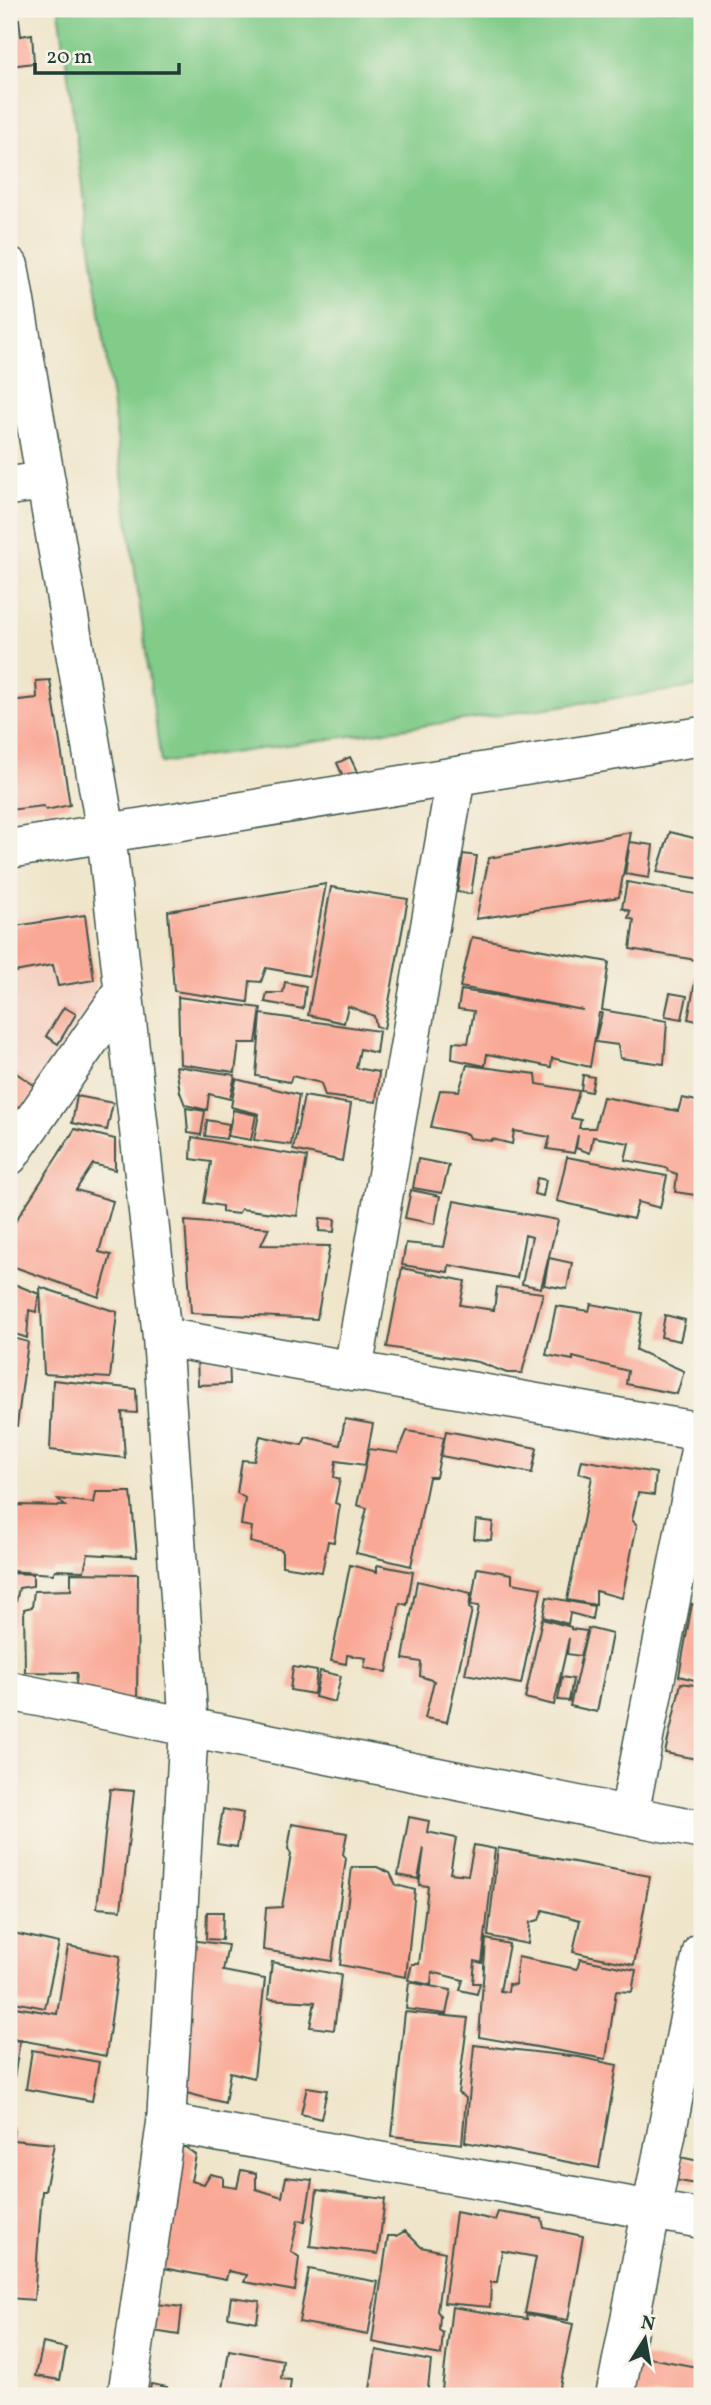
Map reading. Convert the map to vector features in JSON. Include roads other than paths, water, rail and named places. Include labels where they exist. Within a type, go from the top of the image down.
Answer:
[{"type":"street","points":[[9,266],[106,833],[162,1337],[189,1727],[166,2123],[127,2396]]},
{"type":"street","points":[[9,486],[46,481]]},
{"type":"street","points":[[9,849],[702,736]]},
{"type":"street","points":[[354,1371],[456,776]]},
{"type":"street","points":[[9,1156],[123,992]]},
{"type":"street","points":[[162,1337],[702,1432]]},
{"type":"street","points":[[629,1815],[702,1440]]},
{"type":"street","points":[[9,1691],[702,1830]]},
{"type":"street","points":[[614,2396],[702,1952]]},
{"type":"street","points":[[166,2123],[702,2219]]}]
